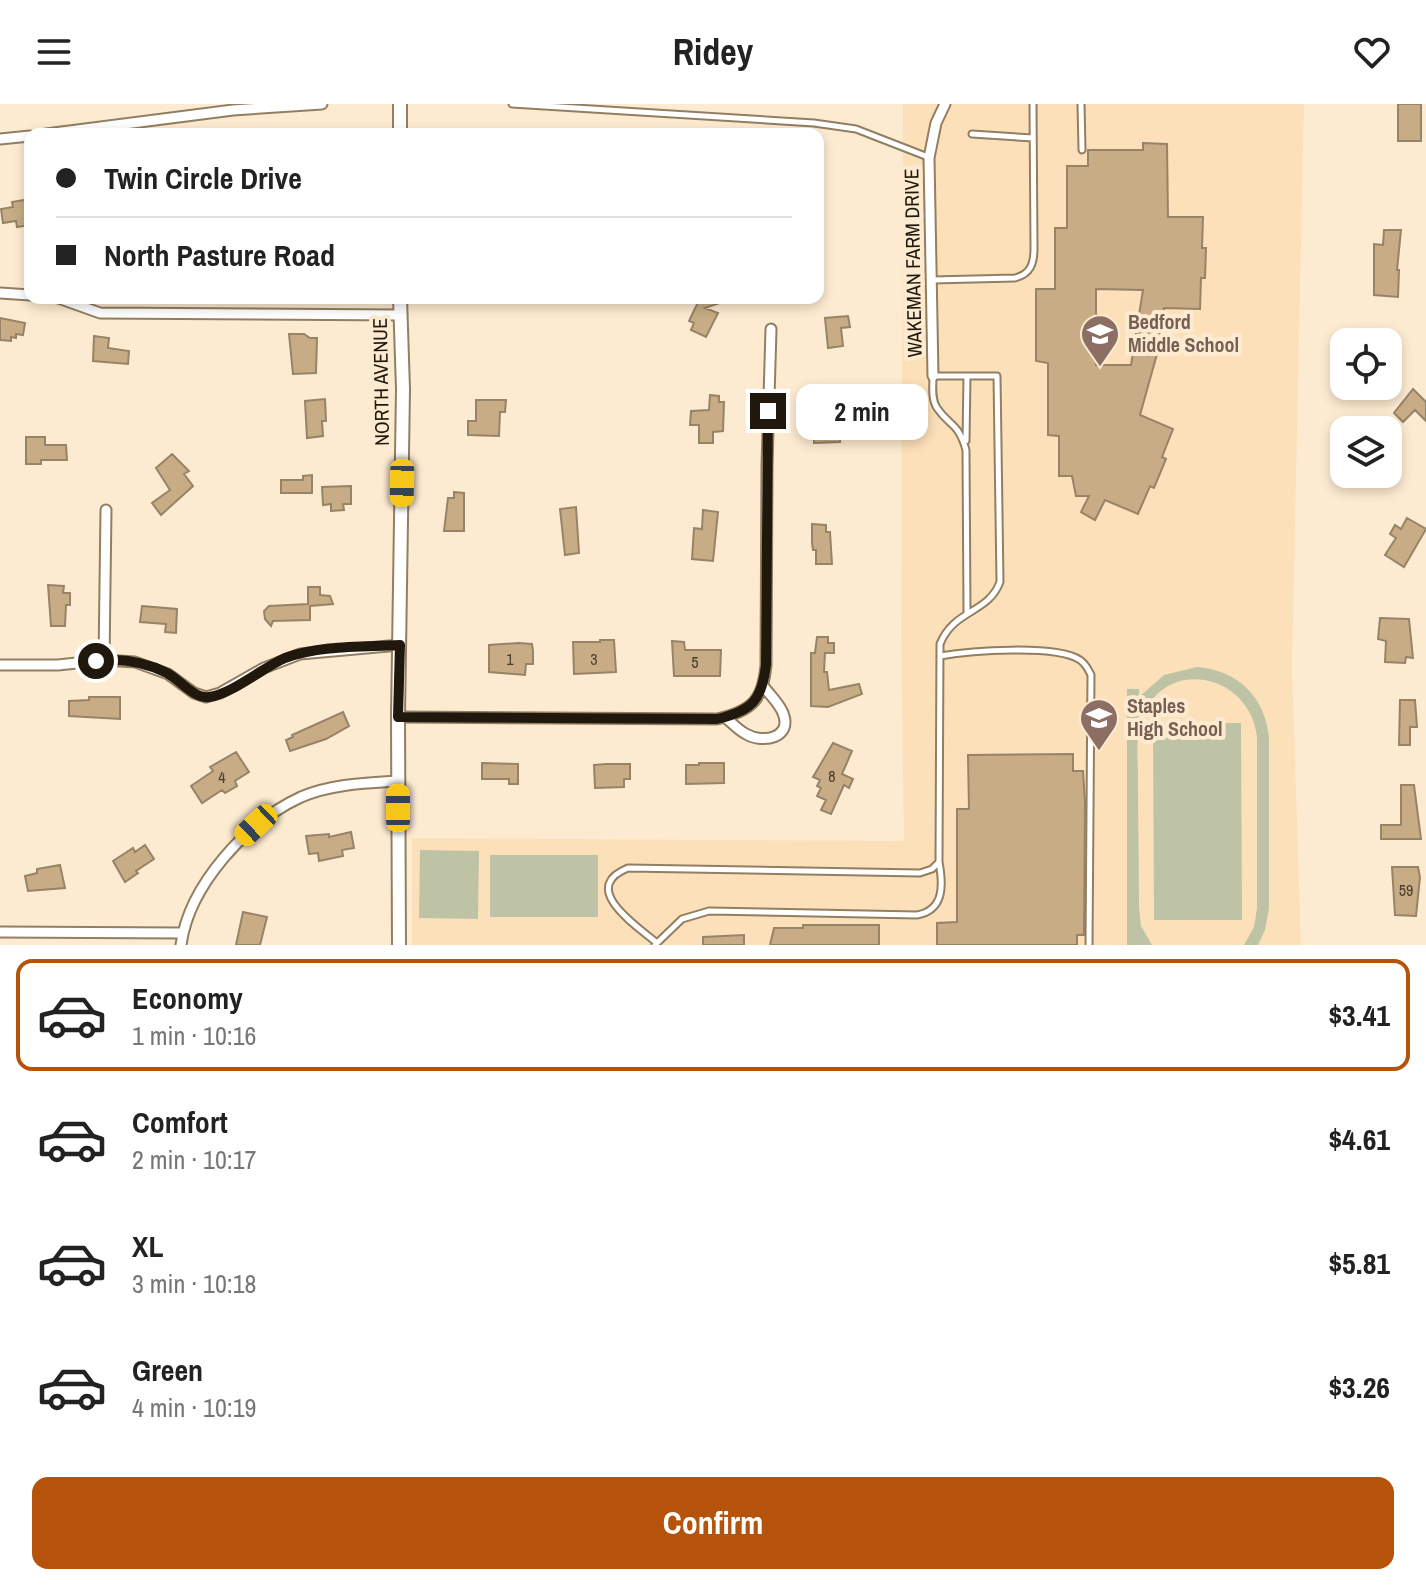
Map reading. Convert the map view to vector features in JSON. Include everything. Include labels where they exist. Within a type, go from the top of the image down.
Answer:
[{"type":"street","points":[[93,128],[233,110],[322,104]]},
{"type":"street","points":[[400,104],[400,128]]},
{"type":"street","name":"WAKEMAN FARM DRIVE","points":[[933,376],[929,158],[936,123],[945,104]]},
{"type":"street","points":[[0,139],[24,137]]},
{"type":"street","points":[[0,293],[24,295]]},
{"type":"street","points":[[75,304],[100,313],[401,315]]},
{"type":"street","name":"NORTH AVENUE","points":[[399,945],[398,717],[403,389],[400,304]]},
{"type":"street","points":[[398,717],[725,717],[737,715],[758,698],[764,687],[771,329]]},
{"type":"street","points":[[104,660],[106,510]]},
{"type":"street","points":[[0,665],[58,665],[104,660],[145,664],[206,697],[300,654],[400,645]]},
{"type":"street","points":[[725,717],[748,736],[763,739],[781,734],[785,726],[784,715],[764,687]]},
{"type":"street","points":[[181,945],[182,933],[196,901],[221,861],[256,825],[303,796],[342,786],[398,781]]},
{"type":"street","points":[[0,932],[182,933]]},
{"type":"lane","points":[[512,104],[814,123],[856,129],[929,158]]},
{"type":"lane","points":[[931,280],[1015,278],[1029,271],[1034,256],[1033,104]]},
{"type":"lane","points":[[1081,104],[1082,150]]},
{"type":"lane","points":[[972,134],[1033,138]]},
{"type":"lane","points":[[939,862],[932,869],[920,873],[628,868],[617,872],[608,893],[612,903],[656,944],[682,919],[709,911],[923,914],[932,910],[939,901],[943,883],[939,862],[940,644],[945,632],[967,612],[995,596],[1000,582],[997,376],[933,376],[934,399],[938,409],[961,433],[966,450]]},
{"type":"lane","points":[[967,376],[967,612]]},
{"type":"lane","points":[[940,656],[966,651],[1062,653],[1086,665],[1091,675],[1089,945]]},
{"type":"shaded area","points":[[903,104],[1304,104],[1292,666],[1301,945],[412,945],[412,838],[904,841],[901,633]]},
{"type":"green space","points":[[1197,667],[1225,674],[1247,688],[1262,710],[1266,723],[1269,737],[1269,908],[1265,930],[1258,945],[1244,945],[1254,927],[1257,908],[1257,737],[1251,715],[1239,698],[1223,686],[1205,680],[1186,680],[1168,686],[1153,699],[1140,726],[1137,749],[1139,908],[1141,926],[1152,945],[1127,945],[1127,689],[1139,689],[1139,697],[1164,675]]},
{"type":"green space","points":[[1153,723],[1241,723],[1242,920],[1154,920]]},
{"type":"green space","points":[[420,850],[479,851],[478,919],[419,918]]},
{"type":"green space","points":[[490,855],[598,855],[598,917],[490,917]]},
{"type":"building","points":[[1398,104],[1421,104],[1421,141],[1398,141]]},
{"type":"building","points":[[1143,143],[1167,144],[1168,217],[1203,217],[1205,278],[1201,278],[1200,309],[1164,308],[1157,354],[1140,415],[1173,429],[1162,457],[1166,459],[1154,488],[1150,486],[1138,514],[1105,500],[1095,520],[1081,512],[1089,496],[1076,496],[1072,476],[1059,476],[1059,436],[1048,435],[1048,363],[1036,361],[1036,289],[1055,289],[1055,228],[1067,228],[1067,166],[1088,166],[1088,150],[1143,150]],"holes":[[[1096,289],[1143,290],[1131,365],[1096,365],[1096,337],[1106,325],[1096,314]]]},
{"type":"building","points":[[24,200],[24,226],[17,227],[16,221],[3,223],[1,209],[13,207],[12,202]]},
{"type":"building","points":[[1384,230],[1401,230],[1398,297],[1374,295],[1374,244],[1383,245]]},
{"type":"building","points":[[697,304],[716,304],[705,308],[718,313],[706,337],[691,330],[694,323],[689,321]]},
{"type":"building","points":[[848,316],[850,327],[841,328],[843,346],[828,348],[825,318]]},
{"type":"building","points":[[0,318],[25,323],[23,335],[16,334],[11,341],[0,340]]},
{"type":"building","points":[[289,334],[317,338],[316,373],[293,374]]},
{"type":"building","points":[[94,336],[109,338],[108,348],[129,351],[128,364],[93,361]]},
{"type":"building","points":[[1413,389],[1426,402],[1426,421],[1415,410],[1403,422],[1402,416],[1394,413]]},
{"type":"building","points":[[710,395],[719,396],[719,402],[724,402],[723,431],[713,432],[713,443],[699,443],[699,425],[690,425],[691,411],[709,410]]},
{"type":"building","points":[[325,399],[323,436],[307,438],[305,401]]},
{"type":"building","points":[[812,399],[841,402],[840,442],[814,443],[814,437],[811,437]]},
{"type":"building","points":[[476,400],[506,400],[505,412],[500,412],[499,436],[468,435],[468,421],[476,421]]},
{"type":"building","points":[[26,437],[45,437],[45,445],[66,445],[67,460],[41,460],[41,464],[26,464]]},
{"type":"building","points":[[172,454],[189,471],[184,474],[193,486],[161,515],[152,503],[170,490],[156,468]]},
{"type":"building","points":[[312,475],[312,493],[281,493],[281,480],[303,480],[303,476]]},
{"type":"building","points":[[351,486],[351,504],[343,504],[344,510],[331,511],[331,504],[323,505],[322,487]]},
{"type":"building","points":[[454,492],[464,493],[464,531],[444,531],[448,498],[454,498]]},
{"type":"building","points":[[576,507],[579,553],[565,555],[560,509]]},
{"type":"building","points":[[703,510],[718,512],[713,561],[692,559],[694,528],[702,529]]},
{"type":"building","points":[[1407,518],[1426,529],[1404,567],[1385,555],[1396,538],[1390,534],[1395,525],[1401,529]]},
{"type":"building","points":[[812,524],[826,525],[826,532],[830,532],[832,564],[816,564]]},
{"type":"building","points":[[48,585],[64,586],[63,593],[70,593],[65,626],[51,626]]},
{"type":"building","points":[[308,587],[320,587],[320,595],[330,596],[333,604],[310,606],[310,620],[273,621],[271,626],[265,619],[264,611],[269,606],[308,604]]},
{"type":"building","points":[[142,606],[177,609],[176,633],[165,632],[166,624],[140,622]]},
{"type":"building","points":[[1380,618],[1409,619],[1413,658],[1406,657],[1405,663],[1385,662],[1386,641],[1378,639]]},
{"type":"building","points":[[817,637],[828,637],[828,643],[834,643],[834,653],[825,653],[824,672],[827,672],[829,690],[859,684],[862,694],[828,707],[811,706],[811,653],[815,653]]},
{"type":"building","points":[[614,640],[616,672],[574,674],[573,642]]},
{"type":"building","points":[[672,641],[684,642],[685,650],[721,650],[720,676],[674,676]]},
{"type":"building","points":[[532,644],[533,664],[526,664],[525,675],[489,672],[489,645]]},
{"type":"building","points":[[89,697],[120,697],[120,719],[69,716],[69,701],[89,700]]},
{"type":"building","points":[[1400,700],[1415,700],[1417,727],[1410,727],[1410,745],[1399,745]]},
{"type":"building","points":[[343,712],[349,726],[326,739],[290,751],[286,740],[292,735]]},
{"type":"building","points":[[833,743],[852,751],[842,774],[853,779],[849,788],[844,785],[831,814],[821,810],[826,800],[817,796],[821,788],[817,786],[820,780],[813,777]]},
{"type":"building","points":[[236,752],[249,772],[235,781],[237,786],[225,793],[222,790],[202,803],[191,786],[213,771],[210,767]]},
{"type":"building","points":[[1073,754],[1073,771],[1083,771],[1085,802],[1084,935],[1077,935],[1077,945],[937,945],[937,923],[957,922],[957,809],[969,809],[968,755]]},
{"type":"building","points":[[482,763],[518,764],[518,784],[509,784],[509,779],[482,779]]},
{"type":"building","points":[[724,763],[724,783],[686,784],[686,765]]},
{"type":"building","points":[[630,764],[630,779],[624,779],[624,787],[595,788],[594,765]]},
{"type":"building","points":[[1401,785],[1414,785],[1421,839],[1381,839],[1381,825],[1401,825]]},
{"type":"building","points":[[351,832],[354,848],[342,850],[343,856],[319,861],[318,853],[309,854],[306,836],[329,834],[329,837]]},
{"type":"building","points":[[145,845],[154,859],[125,882],[113,861],[133,848],[135,852]]},
{"type":"building","points":[[60,865],[65,888],[28,891],[25,876],[37,873],[37,869]]},
{"type":"building","points":[[1392,867],[1418,867],[1420,877],[1416,916],[1395,915]]},
{"type":"building","points":[[243,912],[267,917],[260,945],[236,945]]},
{"type":"building","points":[[803,925],[879,925],[879,945],[770,945],[774,928],[803,928]]},
{"type":"building","points":[[744,935],[744,945],[703,945],[703,937]]},
{"type":"place","name":"Bedford Middle School","points":[[1100,368]]},
{"type":"place","name":"Staples High School","points":[[1099,752]]},
{"type":"route","points":[[96,661],[124,660],[145,664],[168,674],[198,695],[211,697],[264,668],[300,654],[400,645],[398,717],[717,719],[737,715],[758,698],[764,687],[768,411]]}]
